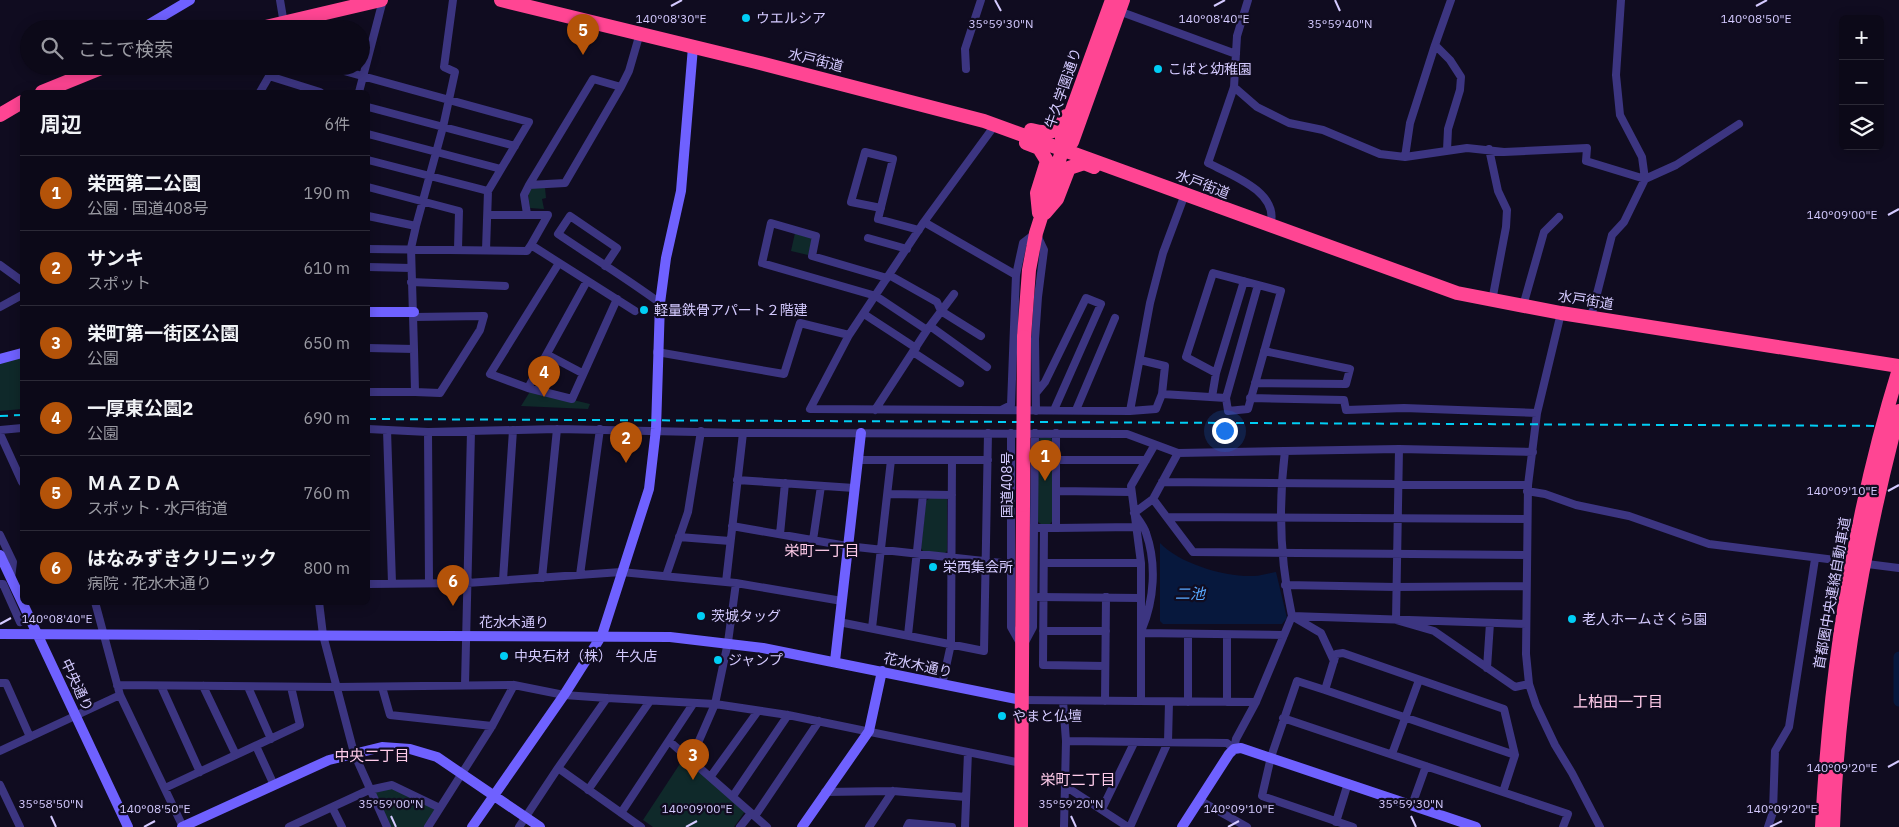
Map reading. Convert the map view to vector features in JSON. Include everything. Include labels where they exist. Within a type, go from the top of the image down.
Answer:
[{"type":"highway","points":[[307,20],[382,0]]},
{"type":"highway","name":"水戸街道","points":[[502,0],[951,111],[1063,148],[1270,226],[1457,293],[1560,313],[1899,367]]},
{"type":"highway","name":"牛久学園通り","points":[[1063,148],[1072,142],[1088,82],[1116,5]]},
{"type":"highway","points":[[48,90],[82,75]]},
{"type":"highway","points":[[1001,127],[1019,126],[1046,134],[1058,129],[1062,124],[1075,91],[1088,82],[1093,98],[1082,133],[1084,145],[1092,152],[1133,170],[1137,176]]},
{"type":"highway","points":[[0,115],[20,103]]},
{"type":"highway","points":[[1001,127],[1015,139],[1040,148],[1047,161],[1037,192],[1038,226]]},
{"type":"highway","name":"国道408号","points":[[1021,827],[1024,337],[1028,283],[1038,226],[1063,148]]},
{"type":"highway","points":[[1038,226],[1057,199],[1069,168],[1084,163],[1101,170],[1118,170]]},
{"type":"highway","name":"首都圏中央連絡自動車道","points":[[1822,827],[1830,716],[1842,619],[1867,492],[1899,367]]},
{"type":"highway","name":"首都圏中央連絡自動車道","points":[[1833,827],[1842,715],[1854,622],[1869,535],[1899,412]]},
{"type":"street","points":[[156,20],[190,0]]},
{"type":"street","points":[[280,0],[284,20]]},
{"type":"street","points":[[370,36],[382,0]]},
{"type":"street","points":[[415,392],[414,314],[410,268],[411,248],[443,127],[455,72],[444,68],[453,0]]},
{"type":"street","points":[[966,68],[965,49],[981,0]]},
{"type":"street","points":[[1248,0],[1237,32],[1234,88],[1208,163],[1244,181],[1268,200],[1273,218],[1270,226]]},
{"type":"street","points":[[1405,157],[1410,124],[1451,0]]},
{"type":"street","points":[[1591,317],[1612,235],[1624,222],[1645,179],[1642,157],[1620,115],[1616,50],[1621,0]]},
{"type":"street","points":[[1116,5],[1236,54]]},
{"type":"street","points":[[529,185],[565,183],[629,71],[640,33]]},
{"type":"street","points":[[1435,45],[1450,60],[1461,77],[1460,90],[1448,129],[1447,150]]},
{"type":"street","points":[[472,827],[564,695],[602,635],[649,489],[656,430],[660,304],[666,258],[681,191],[693,46]]},
{"type":"street","points":[[354,75],[529,122],[488,191],[486,250]]},
{"type":"street","points":[[360,90],[363,75]]},
{"type":"street","points":[[261,90],[269,76],[314,90]]},
{"type":"street","points":[[528,214],[524,195],[593,79],[621,87]]},
{"type":"street","points":[[1234,88],[1257,107],[1289,122],[1323,130],[1380,154],[1405,157],[1447,150],[1489,149],[1504,152],[1587,148],[1586,161],[1645,179],[1676,165],[1739,124]]},
{"type":"street","points":[[370,108],[515,146]]},
{"type":"street","points":[[1001,127],[924,222],[849,335],[810,409],[998,411],[1130,411],[1156,409],[1162,394],[1166,366],[1140,360]]},
{"type":"street","points":[[370,135],[501,169]]},
{"type":"street","points":[[1489,149],[1498,191],[1507,210],[1506,227],[1492,301]]},
{"type":"street","points":[[881,208],[852,202],[865,152],[893,160],[881,208],[878,219],[919,230]]},
{"type":"street","points":[[370,161],[488,191]]},
{"type":"street","points":[[370,188],[459,211],[458,249]]},
{"type":"street","points":[[1130,411],[1150,303],[1163,253],[1185,194]]},
{"type":"street","points":[[370,249],[527,251],[548,215],[488,215]]},
{"type":"street","points":[[605,266],[617,248],[570,216],[558,234],[660,304]]},
{"type":"street","points":[[1523,306],[1544,232],[1559,217]]},
{"type":"street","points":[[370,218],[416,226]]},
{"type":"street","points":[[981,336],[941,311],[937,302],[888,277],[812,256],[816,236],[771,222],[762,263],[876,296],[987,366]]},
{"type":"street","points":[[924,222],[1016,275]]},
{"type":"street","points":[[998,411],[1011,405],[1016,275],[1023,243],[1038,226]]},
{"type":"street","points":[[1036,411],[1038,297],[1044,250],[1038,226]]},
{"type":"street","points":[[868,238],[907,249]]},
{"type":"street","points":[[531,245],[635,311]]},
{"type":"street","points":[[559,263],[490,374],[528,388],[572,399],[582,373],[617,299]]},
{"type":"street","points":[[0,265],[20,280]]},
{"type":"street","points":[[370,267],[410,268]]},
{"type":"street","points":[[1216,373],[1186,357],[1213,272],[1281,291],[1248,409],[1228,411],[1226,398],[1258,285]]},
{"type":"street","points":[[528,388],[548,355],[587,281]]},
{"type":"street","points":[[1212,397],[1216,373],[1244,281]]},
{"type":"street","points":[[411,282],[505,286]]},
{"type":"street","points":[[875,410],[914,350],[954,294]]},
{"type":"street","points":[[0,307],[20,296]]},
{"type":"street","points":[[1036,393],[1045,382],[1086,298],[1101,304],[1054,410]]},
{"type":"street","points":[[370,312],[484,316],[480,330],[440,394],[370,392]]},
{"type":"street","points":[[1560,313],[1537,413],[1528,488],[1526,624],[1529,684],[1554,746],[1572,773],[1600,827]]},
{"type":"street","points":[[864,314],[960,383]]},
{"type":"street","points":[[1076,410],[1115,318]]},
{"type":"street","points":[[657,352],[784,374],[800,322],[849,335]]},
{"type":"street","points":[[370,348],[414,349]]},
{"type":"street","points":[[1254,383],[1346,384],[1350,369],[1264,351]]},
{"type":"street","points":[[0,359],[20,353]]},
{"type":"street","points":[[548,355],[582,373]]},
{"type":"street","points":[[1162,394],[1226,398]]},
{"type":"street","points":[[1250,398],[1344,400],[1346,410],[1404,408],[1537,413]]},
{"type":"street","points":[[0,430],[20,428]]},
{"type":"street","points":[[370,429],[428,432],[600,429],[742,433],[988,432],[1127,434],[1154,446],[1178,453],[1399,449],[1533,452]]},
{"type":"street","points":[[542,578],[557,429]]},
{"type":"street","points":[[580,575],[600,429]]},
{"type":"street","points":[[387,430],[392,583]]},
{"type":"street","points":[[504,580],[513,430]]},
{"type":"street","points":[[465,685],[471,431]]},
{"type":"street","points":[[666,576],[688,512],[701,431]]},
{"type":"street","points":[[428,432],[429,582]]},
{"type":"street","points":[[840,622],[984,651],[988,432]]},
{"type":"street","points":[[726,582],[742,433]]},
{"type":"street","points":[[835,661],[861,433]]},
{"type":"street","points":[[1011,433],[1011,627],[1022,647]]},
{"type":"street","points":[[1022,647],[1033,627],[1035,433]]},
{"type":"street","points":[[1056,433],[1056,528]]},
{"type":"street","points":[[0,434],[20,478]]},
{"type":"street","points":[[1141,701],[1141,564],[1131,486],[1154,446]]},
{"type":"street","points":[[1396,620],[1399,449]]},
{"type":"street","points":[[1182,827],[1234,749],[1236,738],[1256,702],[1292,616],[1285,585],[1281,552],[1281,484],[1285,450]]},
{"type":"street","points":[[1134,513],[1153,500],[1178,453]]},
{"type":"street","points":[[857,460],[988,460]]},
{"type":"street","points":[[872,628],[891,460]]},
{"type":"street","points":[[942,685],[950,644],[952,460]]},
{"type":"street","points":[[1056,460],[1146,460]]},
{"type":"street","points":[[737,480],[854,488]]},
{"type":"street","points":[[1162,482],[1528,488],[1576,505],[1629,516],[1709,544],[1815,559],[1899,568]]},
{"type":"street","points":[[780,534],[785,484]]},
{"type":"street","points":[[813,540],[821,486]]},
{"type":"street","points":[[1057,491],[1132,492]]},
{"type":"street","points":[[888,494],[952,495]]},
{"type":"street","points":[[908,635],[923,495]]},
{"type":"street","points":[[1153,500],[1168,517],[1192,552],[1526,555]]},
{"type":"street","points":[[1134,513],[1146,533],[1154,579],[1149,613],[1140,633]]},
{"type":"street","points":[[1168,517],[1527,519]]},
{"type":"street","points":[[732,526],[847,546],[1011,564]]},
{"type":"street","points":[[1034,528],[1136,527]]},
{"type":"street","points":[[1044,528],[1043,665],[1105,666]]},
{"type":"street","points":[[0,535],[12,562],[11,579]]},
{"type":"street","points":[[679,537],[730,541]]},
{"type":"street","name":"中央通り","points":[[0,555],[20,598]]},
{"type":"street","points":[[1768,827],[1772,812],[1775,751],[1789,727],[1815,559]]},
{"type":"street","points":[[1044,563],[1141,564]]},
{"type":"street","points":[[0,570],[11,579]]},
{"type":"street","points":[[370,584],[467,583],[621,572],[736,583],[842,601]]},
{"type":"street","points":[[692,759],[715,704],[728,642],[736,583]]},
{"type":"street","points":[[0,584],[3,584],[20,622]]},
{"type":"street","points":[[1285,585],[1396,587],[1526,586]]},
{"type":"street","points":[[1034,597],[1106,596],[1140,598]]},
{"type":"street","points":[[1105,701],[1106,596]]},
{"type":"street","name":"中央通り","points":[[24,605],[128,827]]},
{"type":"street","points":[[96,605],[120,694],[183,827],[329,760],[382,747],[410,749],[437,757],[540,827]]},
{"type":"street","points":[[319,605],[323,635],[354,753],[387,827]]},
{"type":"street","points":[[1292,616],[1526,624]]},
{"type":"street","points":[[1292,616],[1322,633],[1334,661]]},
{"type":"street","points":[[1396,620],[1434,631],[1515,687],[1529,684]]},
{"type":"street","points":[[1488,668],[1490,623]]},
{"type":"street","points":[[1043,631],[1106,631]]},
{"type":"street","points":[[1140,633],[1284,635]]},
{"type":"street","name":"花水木通り","points":[[0,634],[662,636],[728,642],[835,661],[942,685],[1021,700]]},
{"type":"street","points":[[1188,634],[1188,702]]},
{"type":"street","points":[[1227,635],[1227,702]]},
{"type":"street","points":[[1325,690],[1336,654],[1344,653],[1504,709],[1515,756],[1503,792]]},
{"type":"street","points":[[802,827],[869,731],[882,671]]},
{"type":"street","points":[[1392,754],[1419,680]]},
{"type":"street","points":[[1353,827],[1262,796],[1270,757],[1298,681],[1515,756]]},
{"type":"street","points":[[0,683],[6,683],[30,737]]},
{"type":"street","points":[[117,685],[248,687],[514,685],[564,695],[715,704],[788,715],[1021,763]]},
{"type":"street","points":[[428,827],[492,726],[514,685]]},
{"type":"street","points":[[161,686],[200,772]]},
{"type":"street","points":[[203,686],[236,755]]},
{"type":"street","points":[[248,687],[271,739]]},
{"type":"street","points":[[164,788],[300,725],[291,687]]},
{"type":"street","points":[[382,687],[390,715],[492,726]]},
{"type":"street","points":[[0,751],[120,694]]},
{"type":"street","points":[[519,827],[607,698]]},
{"type":"street","points":[[1021,700],[1063,702],[1256,702]]},
{"type":"street","points":[[588,790],[650,701]]},
{"type":"street","points":[[1063,702],[1066,741],[1064,827]]},
{"type":"street","points":[[1065,786],[1129,827],[1168,742],[1169,702]]},
{"type":"street","points":[[621,813],[693,704]]},
{"type":"street","points":[[711,776],[758,711]]},
{"type":"street","points":[[733,796],[788,715]]},
{"type":"street","points":[[1283,718],[1568,814],[1564,827]]},
{"type":"street","points":[[740,827],[753,814],[819,721]]},
{"type":"street","points":[[669,741],[768,827]]},
{"type":"street","points":[[1066,741],[1227,743],[1234,749],[1241,748],[1270,757],[1476,827]]},
{"type":"street","points":[[1102,809],[1134,743]]},
{"type":"street","points":[[256,746],[274,785]]},
{"type":"street","points":[[966,827],[968,752]]},
{"type":"street","points":[[1412,805],[1426,766]]},
{"type":"street","points":[[558,768],[641,827]]},
{"type":"street","points":[[1336,822],[1348,784]]},
{"type":"street","points":[[0,785],[20,827]]},
{"type":"street","points":[[289,827],[303,824],[332,807],[369,790],[392,785],[440,808]]},
{"type":"street","points":[[826,792],[893,791],[966,797]]},
{"type":"street","points":[[869,827],[893,791]]},
{"type":"street","points":[[1199,800],[1247,827]]},
{"type":"street","points":[[332,807],[342,827]]},
{"type":"street","points":[[907,827],[909,823],[952,827]]},
{"type":"green space","points":[[531,186],[545,188],[546,198],[542,199],[544,209],[530,208],[528,193]]},
{"type":"green space","points":[[795,233],[813,237],[808,255],[791,251]]},
{"type":"green space","points":[[20,358],[20,409],[0,411],[0,363]]},
{"type":"green space","points":[[531,390],[590,404],[588,409],[521,406]]},
{"type":"green space","points":[[1040,438],[1051,438],[1054,442],[1054,519],[1050,524],[1041,524],[1037,521],[1036,442]]},
{"type":"green space","points":[[931,497],[947,499],[947,551],[944,554],[923,551],[921,548],[926,501]]},
{"type":"green space","points":[[687,753],[748,807],[734,827],[653,827],[643,820]]},
{"type":"green space","points":[[392,785],[440,808],[428,827],[387,827],[369,790]]},
{"type":"water","name":"二池","points":[[1160,543],[1179,557],[1217,572],[1242,576],[1259,576],[1276,572],[1287,618],[1282,624],[1163,624],[1160,621]]},
{"type":"waterway","points":[[1899,657],[1899,701]]},
{"type":"railway","points":[[0,416],[20,415]]},
{"type":"railway","points":[[370,419],[1899,426]]},
{"type":"place","name":"ウエルシア","points":[[746,18]]},
{"type":"place","name":"ＭＡＺＤＡ","points":[[583,55]]},
{"type":"place","name":"こばと幼稚園","points":[[1158,69]]},
{"type":"place","name":"軽量鉄骨アパート２階建","points":[[644,310]]},
{"type":"place","name":"一厚東公園2","points":[[544,397]]},
{"type":"place","name":"サンキ","points":[[626,463]]},
{"type":"place","name":"栄西第二公園","points":[[1045,481]]},
{"type":"place","name":"栄西集会所","points":[[933,567]]},
{"type":"place","name":"はなみずきクリニック","points":[[453,606]]},
{"type":"place","name":"茨城タッグ","points":[[701,616]]},
{"type":"place","name":"老人ホームさくら園","points":[[1572,619]]},
{"type":"place","name":"中央石材（株） 牛久店","points":[[504,656]]},
{"type":"place","name":"ジャンプ","points":[[718,660]]},
{"type":"place","name":"やまと仏壇","points":[[1002,716]]},
{"type":"place","name":"栄町第一街区公園","points":[[693,780]]},
{"type":"district","name":"栄町一丁目","points":[[822,551]]},
{"type":"district","name":"上柏田一丁目","points":[[1618,702]]},
{"type":"district","name":"中央二丁目","points":[[372,756]]},
{"type":"district","name":"栄町二丁目","points":[[1078,780]]}]
